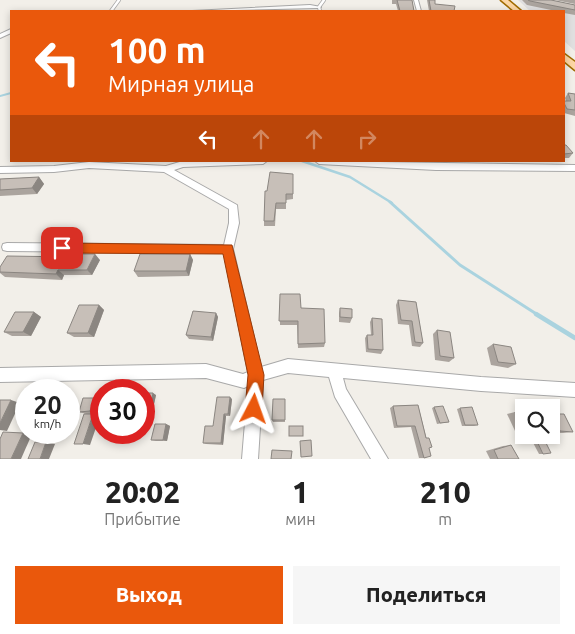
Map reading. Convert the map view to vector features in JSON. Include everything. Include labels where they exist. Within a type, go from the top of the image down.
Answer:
[{"type":"main road","points":[[504,0],[517,10]]},
{"type":"main road","points":[[565,57],[575,67]]},
{"type":"street","points":[[217,10],[310,6],[319,9]]},
{"type":"street","points":[[0,170],[54,169],[89,163],[166,169],[182,164],[236,162]]},
{"type":"street","points":[[379,162],[501,164],[575,168]]},
{"type":"street","points":[[166,169],[234,207],[234,223],[228,249],[256,375],[250,459]]},
{"type":"street","points":[[7,247],[228,249]]},
{"type":"street","points":[[0,375],[206,371],[244,381],[256,375],[288,366],[481,384],[575,390]]},
{"type":"street","points":[[334,370],[340,392],[380,459]]},
{"type":"lane","points":[[319,9],[324,0]]},
{"type":"shaded area","points":[[518,0],[530,0],[575,9],[575,51],[565,42],[565,10],[529,10]]},
{"type":"building","points":[[397,0],[412,0],[414,10],[400,10]]},
{"type":"building","points":[[429,0],[435,0],[435,4],[455,6],[454,10],[431,10]]},
{"type":"building","points":[[528,0],[551,0],[575,5],[575,10],[530,1]]},
{"type":"building","points":[[568,93],[575,94],[575,110],[567,109],[565,105],[565,101],[571,101]]},
{"type":"building","points":[[565,145],[566,145],[573,153],[565,154]]},
{"type":"building","points":[[270,172],[293,174],[293,194],[286,194],[286,203],[276,203],[274,221],[264,221],[265,191],[267,191]]},
{"type":"building","points":[[39,177],[32,188],[0,190],[0,179]]},
{"type":"building","points":[[75,254],[95,254],[87,270],[58,270],[56,274],[0,272],[0,267],[7,256],[74,257]]},
{"type":"building","points":[[140,254],[190,254],[186,271],[134,271]]},
{"type":"building","points":[[280,294],[300,294],[301,308],[324,309],[325,343],[298,344],[298,321],[279,321]]},
{"type":"building","points":[[398,300],[416,302],[423,343],[415,342],[412,321],[401,320]]},
{"type":"building","points":[[79,305],[99,305],[88,333],[67,333]]},
{"type":"building","points":[[340,308],[352,309],[352,318],[340,317]]},
{"type":"building","points":[[193,311],[216,313],[211,337],[186,335]]},
{"type":"building","points":[[15,312],[34,312],[23,332],[4,332]]},
{"type":"building","points":[[372,318],[382,319],[383,350],[368,349],[367,335],[373,335]]},
{"type":"building","points":[[437,330],[450,332],[454,358],[440,356]]},
{"type":"building","points":[[493,344],[511,347],[516,364],[498,362]]},
{"type":"building","points":[[217,397],[230,397],[228,414],[224,414],[221,443],[203,443],[205,426],[213,426]]},
{"type":"building","points":[[83,398],[90,398],[90,411],[80,412]]},
{"type":"building","points":[[273,399],[285,399],[285,420],[272,420]]},
{"type":"building","points":[[0,400],[11,400],[0,423]]},
{"type":"building","points":[[418,405],[426,438],[429,438],[432,447],[429,448],[431,456],[424,458],[415,426],[397,426],[393,406]]},
{"type":"building","points":[[443,406],[449,422],[440,423],[434,407]]},
{"type":"building","points":[[472,407],[478,425],[465,425],[460,408]]},
{"type":"building","points":[[84,414],[90,414],[90,423],[83,444],[80,444],[80,426]]},
{"type":"building","points":[[560,414],[564,414],[573,432],[560,431]]},
{"type":"building","points":[[155,424],[166,424],[163,440],[155,440]]},
{"type":"building","points":[[289,426],[303,426],[303,436],[289,436]]},
{"type":"building","points":[[3,432],[15,433],[15,444],[18,444],[11,459],[0,459],[0,439]]},
{"type":"building","points":[[311,440],[312,456],[301,457],[300,441]]},
{"type":"building","points":[[34,444],[45,444],[40,459],[28,459]]},
{"type":"building","points":[[538,444],[546,444],[551,453],[543,454]]},
{"type":"building","points":[[511,445],[519,459],[498,459],[494,450]]},
{"type":"building","points":[[272,450],[292,451],[291,459],[271,459]]},
{"type":"waterway","points":[[0,96],[10,93]]},
{"type":"waterway","points":[[305,162],[350,177],[392,203]]},
{"type":"waterway","points":[[390,202],[460,265],[538,315]]},
{"type":"waterway","points":[[536,314],[575,338]]},
{"type":"route","points":[[62,248],[228,249],[256,375],[254,409]]}]
